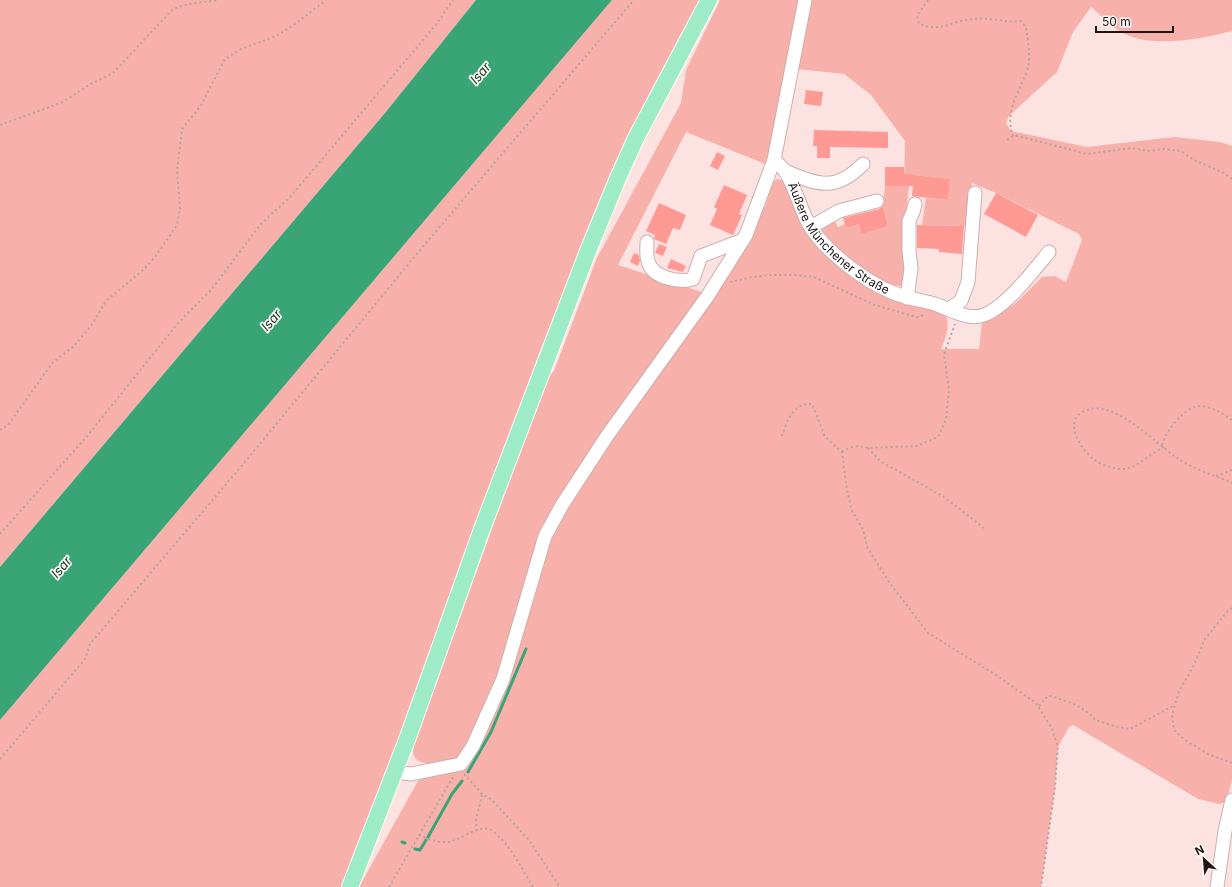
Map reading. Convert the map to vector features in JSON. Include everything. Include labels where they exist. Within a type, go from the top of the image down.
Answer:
[{"type":"main road","points":[[350,887],[425,693],[482,529],[588,250],[636,138],[709,0]]},
{"type":"street","points":[[395,772],[411,774],[461,764],[473,746],[503,679],[545,536],[562,505],[607,436],[687,326],[743,240],[774,160],[805,0]]},
{"type":"street","name":"Äußere Münchener Straße","points":[[774,160],[785,171],[810,227],[818,237],[860,275],[889,291],[907,298],[933,304],[954,312],[984,315],[1001,304],[1049,252]]},
{"type":"street","points":[[785,171],[800,178],[835,183],[851,176],[863,164]]},
{"type":"street","points":[[954,312],[961,301],[968,282],[975,193]]},
{"type":"street","points":[[810,227],[839,211],[878,201]]},
{"type":"street","points":[[907,298],[911,269],[909,251],[909,221],[913,212],[914,204]]},
{"type":"street","points":[[647,242],[648,262],[654,272],[670,279],[684,282],[693,279],[702,256],[743,240]]},
{"type":"street","points":[[1217,887],[1225,831],[1232,800]]},
{"type":"path","points":[[0,125],[63,102],[91,84],[113,73],[173,9],[189,4],[219,0]]},
{"type":"path","points":[[0,430],[8,425],[53,362],[73,347],[91,326],[106,301],[142,271],[155,257],[177,225],[180,208],[177,170],[182,129],[200,107],[225,59],[241,49],[276,36],[326,0]]},
{"type":"path","points":[[0,534],[88,435],[168,335],[211,290],[260,225],[290,197],[435,26],[453,0]]},
{"type":"path","points":[[0,759],[85,659],[90,644],[244,463],[426,243],[634,0]]},
{"type":"path","points":[[928,0],[917,16],[919,24],[929,28],[972,19],[985,18],[1002,22],[1021,21],[1026,26],[1030,54],[1027,70],[1009,116],[1013,136]]},
{"type":"path","points":[[1007,140],[1013,136],[1087,154],[1132,148],[1148,151],[1164,149],[1181,151],[1194,160],[1224,173],[1232,180]]},
{"type":"path","points":[[719,278],[731,282],[753,277],[794,275],[814,277],[872,304],[916,317],[920,317],[933,304]]},
{"type":"path","points":[[842,452],[849,447],[860,446],[868,448],[917,446],[938,437],[946,420],[949,390],[944,354],[951,332],[954,312]]},
{"type":"path","points":[[782,436],[791,414],[798,407],[806,404],[812,404],[815,409],[819,426],[825,437],[842,452],[847,490],[852,511],[863,530],[867,547],[889,582],[928,633],[996,675],[1039,706],[1052,729],[1058,747],[1055,787],[1040,887]]},
{"type":"path","points":[[1232,420],[1213,409],[1201,406],[1196,407],[1172,424],[1163,446],[1139,463],[1125,469],[1106,466],[1094,460],[1081,445],[1074,426],[1075,420],[1082,412],[1091,408],[1105,409],[1130,422],[1163,446],[1185,462],[1232,483]]},
{"type":"path","points":[[868,448],[880,461],[944,497],[984,528]]},
{"type":"path","points":[[1216,476],[1232,470]]},
{"type":"path","points":[[1232,608],[1205,639],[1193,667],[1179,691],[1173,706],[1172,715],[1174,730],[1185,740],[1208,754],[1232,763]]},
{"type":"path","points":[[1039,706],[1048,696],[1052,696],[1076,705],[1100,722],[1116,727],[1130,729],[1173,706]]},
{"type":"path","points":[[461,764],[463,774],[482,794],[492,800],[529,840],[560,887]]},
{"type":"path","points":[[389,887],[461,764]]},
{"type":"path","points":[[477,831],[476,820],[482,794]]},
{"type":"path","points":[[419,835],[427,839],[447,842],[486,829],[493,832],[513,855],[533,887]]},
{"type":"shaded area","points":[[0,0],[476,0],[385,113],[0,567]]},
{"type":"shaded area","points":[[612,0],[701,0],[581,248],[538,356],[346,887],[0,887],[0,720]]},
{"type":"shaded area","points":[[720,0],[1232,0],[1232,31],[1207,37],[1178,41],[1150,41],[1125,34],[1112,26],[1091,7],[1073,32],[1057,72],[1009,116],[1006,123],[1011,131],[1087,147],[1174,137],[1220,142],[1232,146],[1232,780],[1226,802],[1219,804],[1198,799],[1073,725],[1069,727],[1058,747],[1055,787],[1041,887],[359,887],[419,779],[429,764],[418,761],[414,757],[414,745],[546,379],[554,371],[597,258],[681,103],[686,70]],"holes":[[[797,69],[844,74],[871,95],[905,141],[904,186],[885,186],[883,205],[888,226],[861,233],[859,224],[846,228],[845,224],[838,227],[833,218],[817,228],[819,234],[877,281],[889,285],[901,286],[903,280],[906,215],[911,175],[950,179],[948,200],[926,198],[922,225],[966,226],[972,183],[996,193],[1079,234],[1082,240],[1066,282],[1055,276],[1042,277],[1017,302],[994,318],[982,322],[979,349],[941,349],[948,327],[945,314],[885,296],[862,283],[838,266],[819,248],[813,240],[802,220],[787,184],[785,181],[777,179],[773,182],[765,207],[755,202],[730,248],[702,292],[618,265],[686,132],[765,164],[776,131],[788,72]]]},
{"type":"water","name":"Isar","points":[[476,0],[612,0],[0,720],[0,567],[385,113]]},
{"type":"building","points":[[806,90],[823,92],[821,106],[804,104]]},
{"type":"building","points":[[814,130],[888,132],[888,148],[830,147],[830,158],[817,158],[817,146],[813,146]]},
{"type":"building","points":[[717,152],[725,156],[718,170],[710,166]]},
{"type":"building","points":[[885,167],[904,167],[904,174],[950,179],[948,200],[912,196],[913,186],[885,186]]},
{"type":"building","points":[[724,185],[747,195],[739,214],[742,215],[733,235],[710,225],[717,209],[714,207]]},
{"type":"building","points":[[996,193],[1038,215],[1026,237],[984,214]]},
{"type":"building","points":[[659,203],[686,215],[680,230],[673,228],[666,244],[654,239],[655,235],[646,231]]},
{"type":"building","points":[[883,206],[888,226],[861,234],[859,224],[846,228],[843,218],[879,209]]},
{"type":"building","points":[[917,225],[964,226],[962,254],[939,252],[939,249],[917,248]]},
{"type":"building","points":[[659,244],[667,247],[663,256],[655,253]]},
{"type":"building","points":[[634,253],[639,255],[640,261],[638,266],[630,262]]},
{"type":"building","points":[[671,259],[686,266],[683,272],[667,268]]},
{"type":"waterway","points":[[468,772],[491,732],[526,649]]},
{"type":"waterway","points":[[428,837],[452,794],[462,781]]},
{"type":"waterway","points":[[415,849],[420,850],[426,840]]}]
